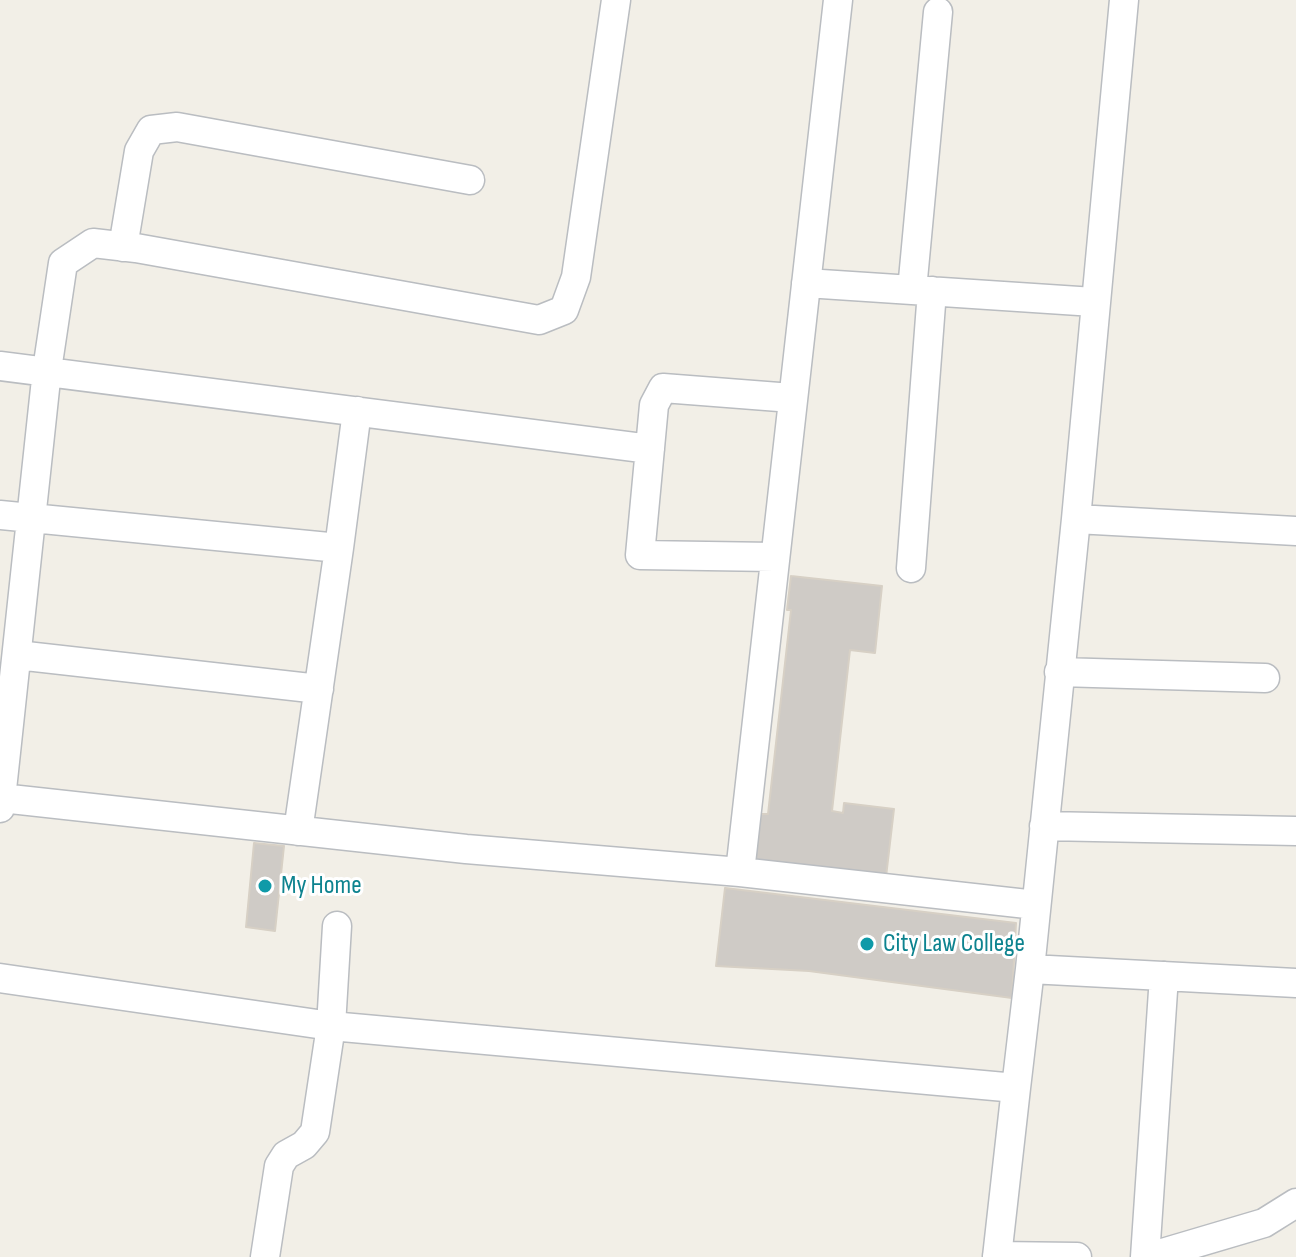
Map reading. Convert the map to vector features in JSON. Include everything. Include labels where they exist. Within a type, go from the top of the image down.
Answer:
[{"type":"street","points":[[0,808],[47,370],[63,263],[93,243],[539,320],[564,310],[576,277],[616,0]]},
{"type":"street","points":[[740,872],[838,0]]},
{"type":"street","points":[[1077,1257],[997,1256],[1076,519],[1124,0]]},
{"type":"street","points":[[911,568],[922,290],[938,12]]},
{"type":"street","points":[[123,247],[139,151],[151,130],[177,127],[470,180]]},
{"type":"street","points":[[806,283],[1094,302]]},
{"type":"street","points":[[0,366],[650,449]]},
{"type":"street","points":[[774,557],[640,555],[654,405],[663,388],[792,398]]},
{"type":"street","points":[[298,831],[357,411]]},
{"type":"street","points":[[0,515],[339,548]]},
{"type":"street","points":[[1076,519],[1296,531]]},
{"type":"street","points":[[17,655],[319,689]]},
{"type":"street","points":[[1059,672],[1265,678]]},
{"type":"street","points":[[1,798],[466,849],[740,872],[1036,905]]},
{"type":"street","points":[[1044,826],[1296,831]]},
{"type":"street","points":[[265,1257],[279,1166],[286,1155],[304,1145],[315,1132],[331,1026],[337,926]]},
{"type":"street","points":[[1030,969],[1296,983]]},
{"type":"street","points":[[1164,976],[1147,1257],[1264,1223],[1296,1203]]},
{"type":"street","points":[[0,978],[331,1026],[1016,1088]]},
{"type":"building","points":[[791,576],[882,586],[875,653],[850,650],[832,811],[843,813],[844,803],[894,809],[886,877],[755,862],[761,814],[768,814],[791,610],[787,610]]},
{"type":"building","name":"My Home","points":[[254,843],[284,846],[275,931],[246,927]]},
{"type":"building","name":"City Law College","points":[[725,888],[1016,923],[1012,998],[809,971],[716,966]]},
{"type":"place","name":"My Home","points":[[265,886]]},
{"type":"place","name":"City Law College","points":[[867,944]]}]
